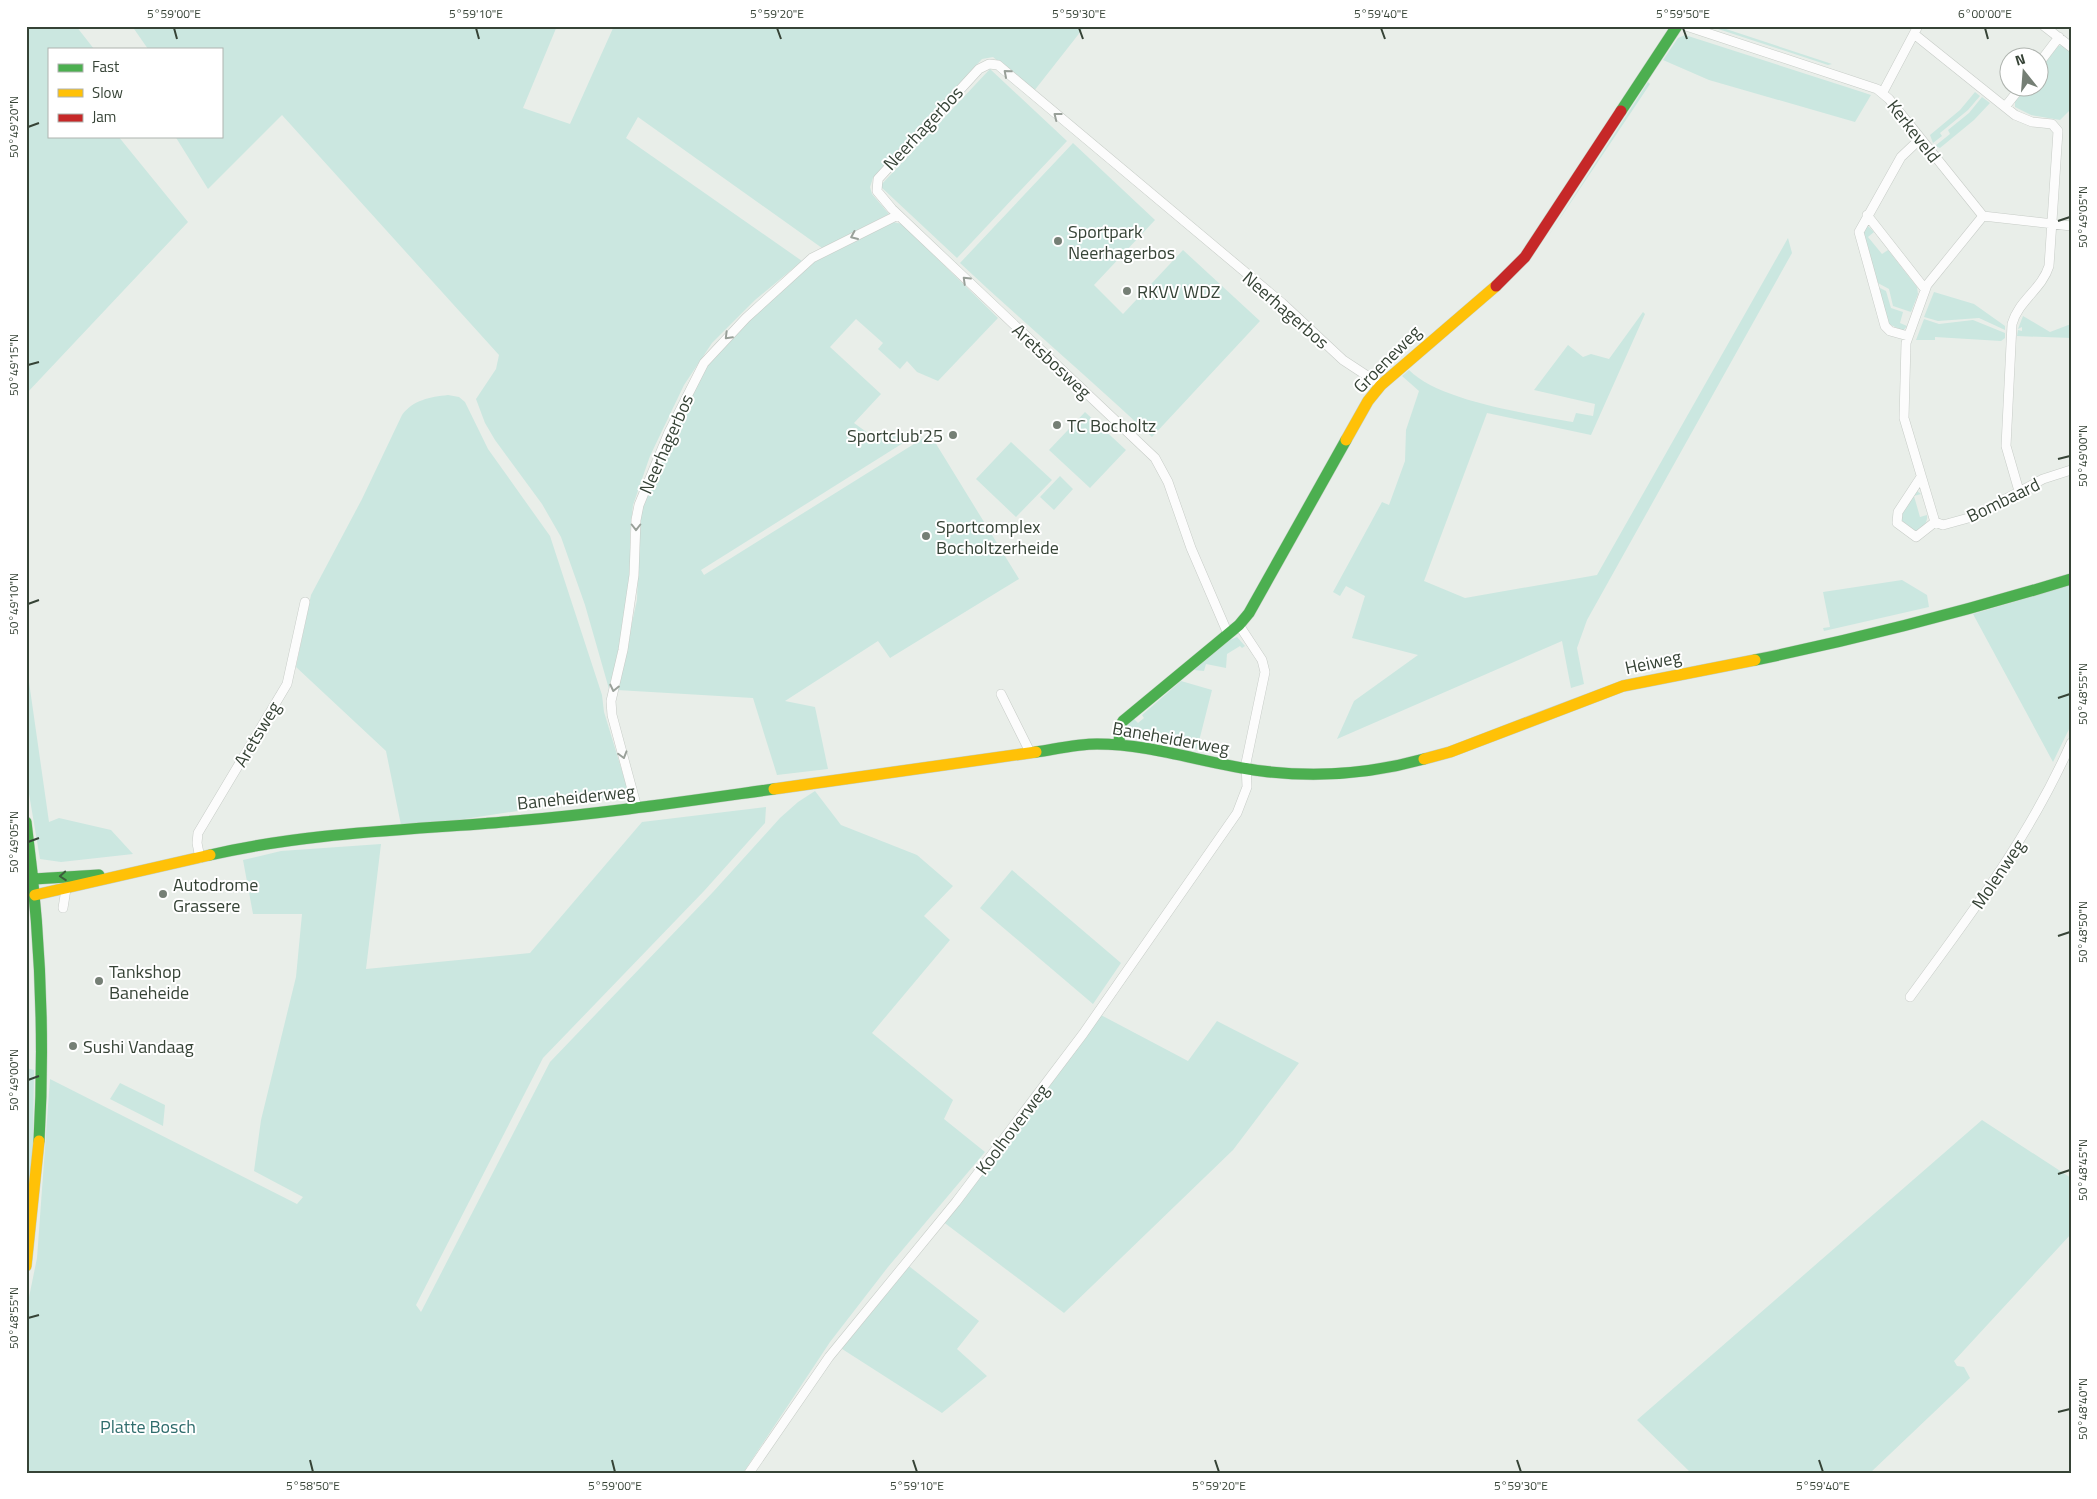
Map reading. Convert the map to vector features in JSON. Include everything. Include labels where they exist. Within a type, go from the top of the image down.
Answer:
[{"type":"street","name":"Groeneweg","points":[[1119,745],[1120,726],[1123,721],[1239,625],[1254,605],[1358,415],[1381,385],[1504,279],[1525,257],[1677,26]]},
{"type":"street","name":"Kerkeveld","points":[[1686,26],[1883,92],[1983,216]]},
{"type":"street","points":[[2044,26],[2071,47]]},
{"type":"street","points":[[1883,92],[1916,30],[2005,107],[2027,120],[2052,124],[2058,131],[2048,271],[2017,312],[2012,324],[2006,446],[2019,491]]},
{"type":"street","points":[[2050,48],[2058,37]]},
{"type":"street","name":"Neerhagerbos","points":[[637,808],[611,708],[623,650],[634,575],[638,505],[669,432],[704,363],[746,318],[812,258],[898,215],[878,193],[876,188],[878,178],[982,67],[993,64],[1002,68],[1282,303],[1343,360],[1381,385]]},
{"type":"street","points":[[2005,107],[2012,98]]},
{"type":"street","points":[[1908,336],[1890,331],[1885,326],[1859,237],[1860,227],[1901,157],[1920,139]]},
{"type":"street","name":"Aretsbosweg","points":[[898,215],[1155,458],[1168,482],[1191,548],[1228,634]]},
{"type":"street","points":[[1867,215],[1925,289]]},
{"type":"street","points":[[1921,477],[1898,512],[1897,523],[1916,537],[1935,522],[1902,409],[1905,348],[1925,289],[1983,216],[2071,226]]},
{"type":"street","name":"Bombaard","points":[[1935,522],[1943,525],[1972,517],[2043,479],[2071,470]]},
{"type":"street","name":"Heiweg","points":[[1247,770],[1324,774],[1363,773],[1399,766],[1450,752],[1623,686],[1842,642],[1955,614],[2071,579]]},
{"type":"street","name":"Aretsweg","points":[[200,858],[197,843],[198,833],[287,684],[305,602]]},
{"type":"street","name":"Koolhoverweg","points":[[749,1473],[824,1364],[962,1195],[1074,1047],[1237,813],[1247,787],[1246,763],[1265,667],[1239,625]]},
{"type":"street","points":[[1001,694],[1030,752]]},
{"type":"street","name":"Molenweg","points":[[1910,997],[2009,860],[2036,814],[2071,743]]},
{"type":"street","name":"Baneheiderweg","points":[[31,895],[66,889],[127,873],[294,839],[517,821],[637,808],[1095,744],[1119,745],[1247,770]]},
{"type":"street","points":[[26,822],[42,1014],[40,1130],[36,1189],[26,1266]]},
{"type":"street","name":"Baneheiderweg","points":[[30,879],[127,873]]},
{"type":"street","points":[[63,908],[66,889]]},
{"type":"green space","points":[[26,26],[76,26],[93,48],[48,48],[48,138],[120,138],[188,222],[26,394]]},
{"type":"green space","points":[[132,26],[557,26],[523,108],[570,124],[614,26],[1085,26],[1034,91],[993,57],[982,59],[873,178],[870,187],[872,194],[889,214],[822,248],[638,117],[626,138],[802,261],[755,300],[712,343],[684,385],[650,456],[633,505],[630,533],[630,578],[627,619],[609,689],[585,605],[561,537],[542,504],[495,440],[485,423],[476,399],[496,369],[499,355],[282,115],[208,189],[176,138],[222,138],[222,48],[147,48]]},
{"type":"green space","points":[[1709,26],[1717,26],[1832,64],[1828,65]]},
{"type":"green space","points":[[1685,35],[1871,95],[1855,122],[1709,80],[1663,60],[1678,38]]},
{"type":"green space","points":[[2062,45],[2071,51],[2071,109],[2060,120],[2031,115],[2015,107],[2016,98],[2050,98],[2050,56],[2058,46]]},
{"type":"green space","points":[[990,69],[1067,141],[957,258],[880,186]]},
{"type":"green space","points":[[1648,82],[1650,84],[1547,238]]},
{"type":"green space","points":[[1975,92],[1980,96],[1968,110],[1940,133],[1942,136],[1933,143],[1930,135],[1960,110]]},
{"type":"green space","points":[[1982,97],[1990,103],[1974,120],[1940,148],[1935,146],[1950,134],[1948,130],[1969,113]]},
{"type":"green space","points":[[1073,143],[1155,220],[1094,285],[1123,314],[1183,250],[1260,321],[1152,437],[960,263]]},
{"type":"green space","points":[[893,222],[902,224],[998,318],[938,381],[917,372],[907,361],[900,369],[878,349],[883,343],[856,319],[830,347],[881,394],[854,423],[872,436],[919,433],[701,570],[704,575],[930,434],[1019,579],[890,658],[878,641],[785,701],[815,707],[828,769],[777,775],[753,698],[617,690],[637,600],[640,506],[691,390],[719,348],[806,267],[824,255]]},
{"type":"green space","points":[[1867,225],[1874,232],[1868,237],[1882,254],[1888,250],[1917,287],[1918,294],[1911,312],[1893,306],[1889,289],[1876,282],[1863,234]]},
{"type":"green space","points":[[1788,238],[1792,253],[1587,620],[1577,648],[1584,684],[1571,688],[1562,641],[1337,739],[1354,701],[1418,655],[1352,638],[1365,596],[1346,586],[1340,596],[1333,592],[1382,502],[1389,505],[1405,461],[1406,430],[1419,391],[1402,376],[1409,370],[1423,381],[1462,398],[1486,405],[1573,422],[1576,413],[1593,416],[1595,404],[1534,390],[1568,345],[1583,357],[1591,354],[1609,359],[1643,312],[1645,314],[1591,435],[1487,413],[1424,581],[1465,598],[1597,575]]},
{"type":"green space","points":[[1878,287],[1886,291],[1891,308],[1903,312],[1900,323],[1907,326],[1903,331],[1889,324]]},
{"type":"green space","points":[[1934,292],[1974,304],[2005,326],[2005,330],[1979,318],[1938,321],[1924,317]]},
{"type":"green space","points":[[2023,316],[2050,332],[2071,324],[2071,338],[2017,336],[2018,330],[2022,331],[2022,327],[2018,329]]},
{"type":"green space","points":[[1924,319],[1939,324],[1973,320],[2005,333],[2005,338],[2001,341],[1935,337],[1935,340],[1916,340]]},
{"type":"green space","points":[[448,395],[459,397],[465,402],[488,449],[550,536],[602,695],[604,712],[629,794],[458,820],[401,825],[386,751],[296,667],[311,595],[362,499],[402,415],[411,406],[428,398]]},
{"type":"green space","points":[[1085,412],[1126,450],[1090,488],[1049,450]]},
{"type":"green space","points":[[1011,442],[1052,480],[1016,517],[976,479]]},
{"type":"green space","points":[[1060,476],[1073,489],[1054,510],[1040,497]]},
{"type":"green space","points":[[1917,491],[1921,494],[1914,496],[1920,517],[1927,515],[1927,518],[1923,527],[1915,531],[1901,522],[1901,515]]},
{"type":"green space","points":[[1902,580],[1927,595],[1929,607],[1824,631],[1823,628],[1830,627],[1823,592]]},
{"type":"green space","points":[[2071,585],[2071,725],[2053,762],[1973,614]]},
{"type":"green space","points":[[1237,637],[1245,646],[1242,648],[1240,646],[1227,654],[1226,668],[1206,664],[1204,671],[1194,670],[1228,641]]},
{"type":"green space","points":[[26,661],[49,822],[59,818],[111,830],[133,854],[61,862],[40,859],[26,776]]},
{"type":"green space","points":[[1181,681],[1212,690],[1197,749],[1164,739],[1131,737],[1127,732],[1126,725],[1134,719],[1138,723],[1144,718],[1142,715]]},
{"type":"green space","name":"Platte Bosch","points":[[815,791],[841,825],[917,855],[953,886],[924,916],[950,940],[872,1033],[953,1100],[944,1119],[985,1152],[888,1267],[830,1342],[743,1473],[26,1473],[26,1312],[37,1258],[50,1079],[297,1204],[303,1197],[254,1171],[261,1120],[296,977],[302,914],[253,914],[243,860],[281,851],[381,844],[366,969],[530,953],[642,822],[766,807],[765,823],[704,891],[543,1058],[416,1305],[421,1312],[550,1062],[713,892],[780,818],[798,802]]},
{"type":"green space","points":[[1012,870],[1121,963],[1093,1004],[980,908]]},
{"type":"green space","points":[[1099,1014],[1188,1061],[1217,1021],[1299,1063],[1233,1150],[1064,1313],[942,1221]]},
{"type":"green space","points":[[26,1068],[34,1070],[33,1145],[26,1226]]},
{"type":"green space","points":[[120,1083],[165,1105],[163,1126],[110,1099]]},
{"type":"green space","points":[[1982,1120],[2071,1178],[2071,1234],[1954,1361],[1957,1366],[1964,1367],[1970,1378],[1870,1473],[1691,1473],[1637,1420]]},
{"type":"green space","points":[[905,1263],[979,1321],[957,1349],[987,1376],[942,1413],[839,1347]]},
{"type":"traffic: fast","points":[[1621,111],[1677,26]]},
{"type":"traffic: fast","points":[[1119,745],[1120,726],[1123,721],[1239,625],[1249,613],[1346,440]]},
{"type":"traffic: fast","points":[[1755,660],[1835,643],[1914,623],[2071,579]]},
{"type":"traffic: fast","points":[[1036,752],[1082,745],[1118,745],[1139,747],[1241,768],[1303,774],[1364,771],[1424,759]]},
{"type":"traffic: fast","points":[[210,855],[285,841],[580,815],[774,789]]},
{"type":"traffic: fast","points":[[26,822],[35,902],[40,981],[41,1101],[39,1141]]},
{"type":"traffic: fast","points":[[34,879],[99,875]]},
{"type":"traffic: slow","points":[[1346,440],[1368,401],[1381,385],[1496,286]]},
{"type":"traffic: slow","points":[[1424,759],[1450,752],[1623,686],[1755,660]]},
{"type":"traffic: slow","points":[[774,789],[1036,752]]},
{"type":"traffic: slow","points":[[35,895],[210,855]]},
{"type":"traffic: slow","points":[[26,1266],[39,1141]]},
{"type":"traffic: jam","points":[[1496,286],[1525,257],[1621,111]]},
{"type":"place","name":"Sportpark Neerhagerbos","points":[[1058,241]]},
{"type":"place","name":"RKVV WDZ","points":[[1127,291]]},
{"type":"place","name":"TC Bocholtz","points":[[1057,425]]},
{"type":"place","name":"Sportclub'25","points":[[953,435]]},
{"type":"place","name":"Sportcomplex Bocholtzerheide","points":[[926,536]]},
{"type":"place","name":"Autodrome Grassere","points":[[163,894]]},
{"type":"place","name":"Tankshop Baneheide","points":[[99,981]]},
{"type":"place","name":"Sushi Vandaag","points":[[73,1046]]}]
